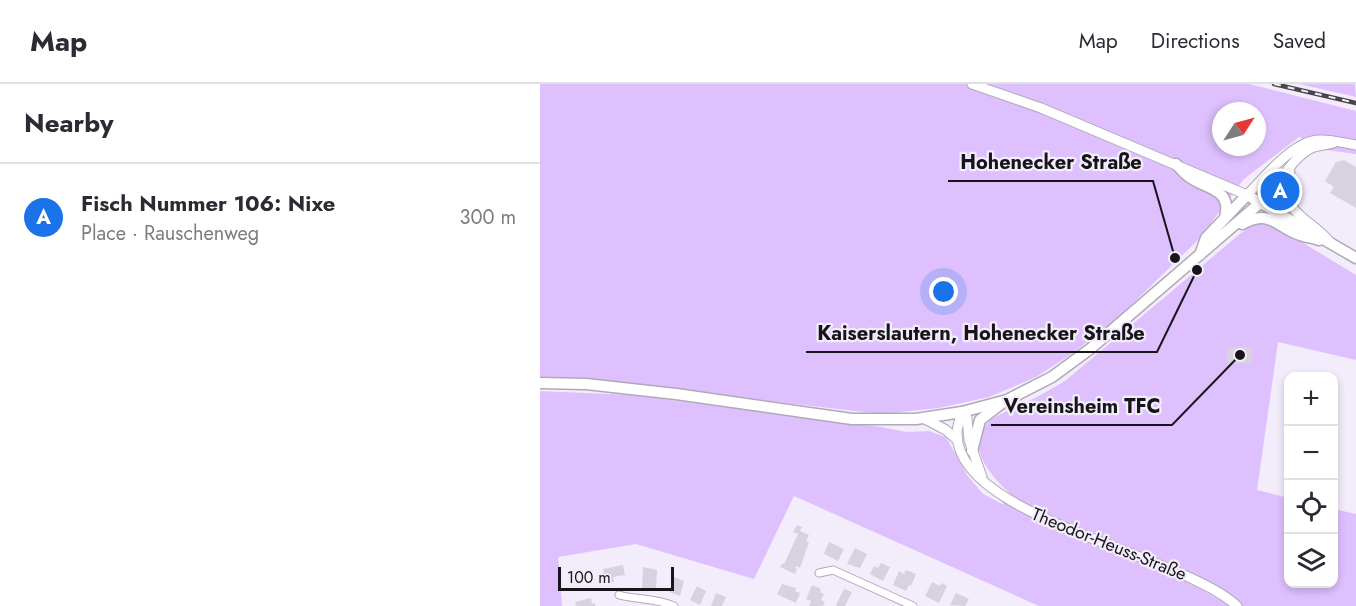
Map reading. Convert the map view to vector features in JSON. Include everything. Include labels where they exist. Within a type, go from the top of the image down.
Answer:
[{"type":"main road","points":[[1176,164],[1190,178],[1221,195],[1226,204],[1225,218]]},
{"type":"main road","points":[[1200,255],[1206,238],[1247,195],[1356,258]]},
{"type":"main road","points":[[972,451],[980,420],[1007,400],[1038,385],[1073,362],[1261,202]]},
{"type":"main road","points":[[1230,229],[1256,217],[1269,218],[1299,235],[1331,243]]},
{"type":"main road","points":[[540,383],[586,384],[676,394],[852,419],[923,418],[962,412],[1007,400]]},
{"type":"street","points":[[972,84],[1041,108],[1247,195],[1291,152],[1304,144],[1315,140],[1356,145]]},
{"type":"street","points":[[1261,202],[1272,193],[1305,153],[1314,147],[1335,142]]},
{"type":"street","points":[[1293,165],[1287,181],[1289,201],[1294,213],[1319,229],[1331,243]]},
{"type":"street","points":[[957,440],[956,432],[962,412]]},
{"type":"street","name":"Theodor-Heuss-Straße","points":[[962,412],[969,424],[969,440],[982,478]]},
{"type":"street","points":[[923,418],[946,430],[957,440]]},
{"type":"street","name":"Theodor-Heuss-Straße","points":[[957,440],[964,459],[972,471],[1004,497],[1033,513],[1205,584],[1237,606]]},
{"type":"street","points":[[819,573],[833,570],[913,606]]},
{"type":"street","points":[[619,595],[635,600],[649,599],[674,606]]},
{"type":"shaded area","points":[[540,84],[1249,84],[1356,111],[1356,154],[1327,150],[1299,137],[1244,179],[1199,239],[1123,313],[1073,353],[1036,377],[989,397],[939,408],[881,414],[634,383],[540,377]]},
{"type":"shaded area","points":[[1299,84],[1355,84],[1356,97]]},
{"type":"shaded area","points":[[1258,223],[1267,223],[1277,227],[1356,275],[1356,360],[1278,342],[1257,490],[1284,497],[1284,588],[1338,588],[1338,510],[1356,514],[1356,606],[1039,606],[794,496],[754,579],[636,544],[558,557],[562,606],[540,606],[540,391],[632,395],[907,432],[929,431],[946,437],[967,475],[983,494],[1002,504],[1009,492],[994,478],[982,459],[979,439],[982,429],[997,416],[1065,381],[1247,228]]},
{"type":"building","points":[[1344,160],[1356,167],[1356,208],[1330,193],[1334,187],[1325,181],[1336,162]]},
{"type":"building","points":[[1227,347],[1252,347],[1252,363],[1227,364]]},
{"type":"building","points":[[797,525],[802,527],[800,531],[809,535],[806,541],[809,542],[800,568],[796,566],[795,568],[797,569],[795,574],[780,567],[784,564],[798,534],[793,532]]},
{"type":"building","points":[[829,542],[844,549],[838,561],[824,554]]},
{"type":"building","points":[[855,548],[867,554],[860,568],[847,564]]},
{"type":"building","points":[[881,563],[890,567],[883,581],[870,574],[874,566],[878,568]]},
{"type":"building","points":[[623,565],[625,575],[613,577],[614,582],[601,585],[599,576],[604,575],[603,569]]},
{"type":"building","points":[[643,567],[657,570],[656,591],[642,590]]},
{"type":"building","points":[[906,570],[916,574],[906,591],[893,585],[899,571],[904,574]]},
{"type":"building","points":[[674,577],[684,581],[680,596],[669,592]]},
{"type":"building","points":[[932,582],[940,586],[942,583],[947,586],[939,603],[925,596]]},
{"type":"building","points":[[782,584],[796,588],[795,591],[800,593],[796,603],[777,594]]},
{"type":"building","points":[[812,585],[821,589],[820,592],[824,594],[821,600],[825,602],[823,606],[809,606],[811,601],[806,599]]},
{"type":"building","points":[[697,586],[706,591],[700,605],[690,600]]},
{"type":"building","points":[[844,589],[852,592],[845,606],[837,606],[836,605]]},
{"type":"building","points":[[716,593],[726,597],[722,606],[711,606]]},
{"type":"building","points":[[956,593],[969,599],[965,606],[950,605]]},
{"type":"building","points":[[591,598],[595,606],[576,606],[575,602]]},
{"type":"railway","points":[[1274,84],[1356,103]]},
{"type":"place","name":"Fisch Nummer 106: Nixe","points":[[1280,191]]},
{"type":"place","name":"Hohenecker Straße","points":[[1175,258]]},
{"type":"place","name":"Kaiserslautern, Hohenecker Straße","points":[[1197,270]]},
{"type":"place","name":"Vereinsheim TFC","points":[[1240,355]]}]
